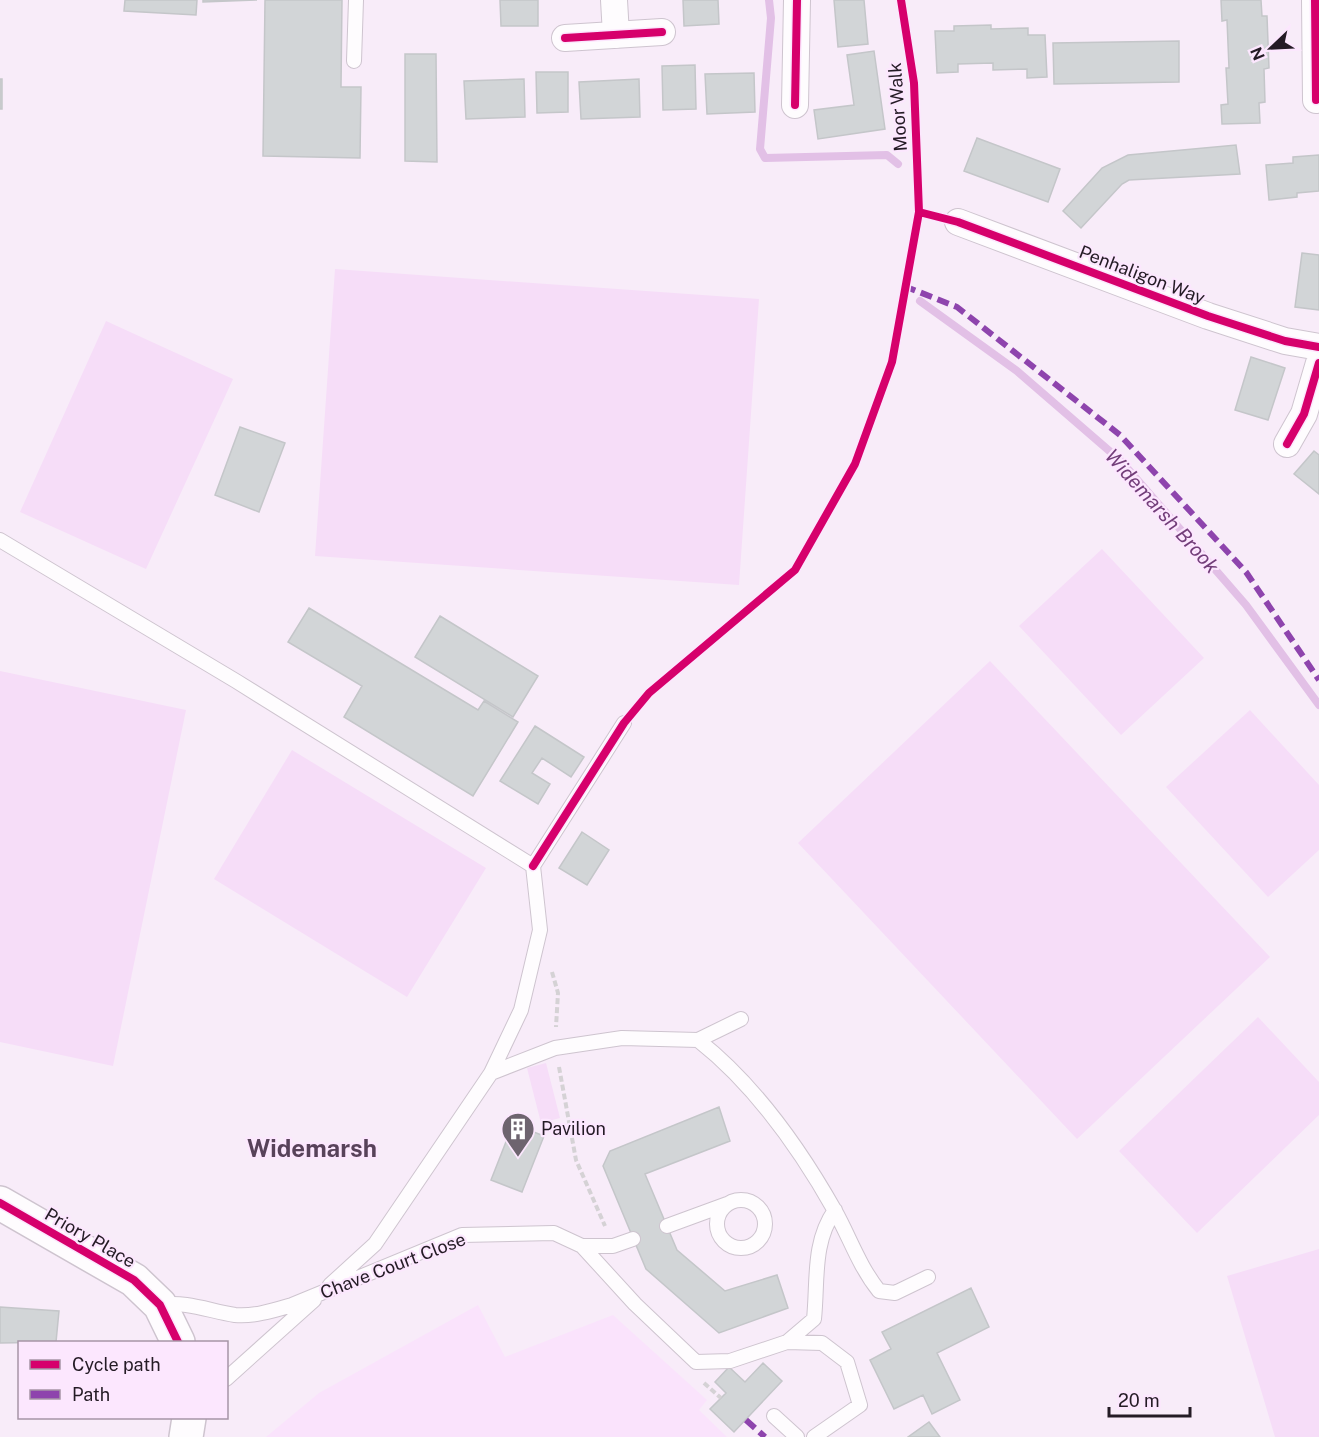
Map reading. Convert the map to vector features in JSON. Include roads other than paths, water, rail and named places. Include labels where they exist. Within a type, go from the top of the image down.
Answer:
[{"type":"street","points":[[614,0],[616,35]]},
{"type":"street","points":[[795,105],[797,0]]},
{"type":"street","points":[[1315,0],[1316,100]]},
{"type":"street","points":[[565,38],[662,32]]},
{"type":"street","name":"Penhaligon Way","points":[[957,222],[1208,316],[1285,341],[1319,347]]},
{"type":"street","points":[[1287,444],[1304,414],[1319,363]]},
{"type":"street","name":"Priory Place","points":[[0,1203],[109,1264],[134,1280],[160,1305]]},
{"type":"street","points":[[160,1305],[178,1341]]},
{"type":"street","points":[[186,1437],[189,1419]]},
{"type":"lane","points":[[354,61],[356,0]]},
{"type":"lane","points":[[0,540],[236,681],[533,866]]},
{"type":"lane","points":[[228,1377],[375,1244],[491,1073],[521,1010],[540,930],[533,866],[624,723]]},
{"type":"lane","points":[[491,1073],[555,1048],[622,1038],[698,1040],[741,1019]]},
{"type":"lane","points":[[698,1040],[728,1063],[807,1166],[835,1210],[864,1272],[879,1291],[895,1293],[928,1277]]},
{"type":"lane","points":[[667,1226],[727,1204]]},
{"type":"lane","name":"Chave Court Close","points":[[160,1305],[180,1302],[238,1315],[292,1305],[462,1235],[554,1233],[582,1246],[635,1304],[696,1362],[730,1361],[787,1342],[814,1319],[818,1282],[816,1257],[824,1226],[835,1210]]},
{"type":"lane","points":[[582,1246],[613,1246],[633,1239]]},
{"type":"lane","points":[[787,1342],[822,1343],[847,1362],[860,1405],[814,1437]]},
{"type":"lane","points":[[774,1416],[797,1437]]},
{"type":"waterway","name":"Widemarsh Brook","points":[[769,0],[771,18],[760,149],[765,158],[887,155],[898,164]]},
{"type":"waterway","name":"Widemarsh Brook","points":[[920,301],[1017,371],[1121,461],[1246,605],[1319,705]]},
{"type":"place","name":"Pavilion","points":[[518,1158]]},
{"type":"district","name":"Widemarsh","points":[[312,1149]]}]
